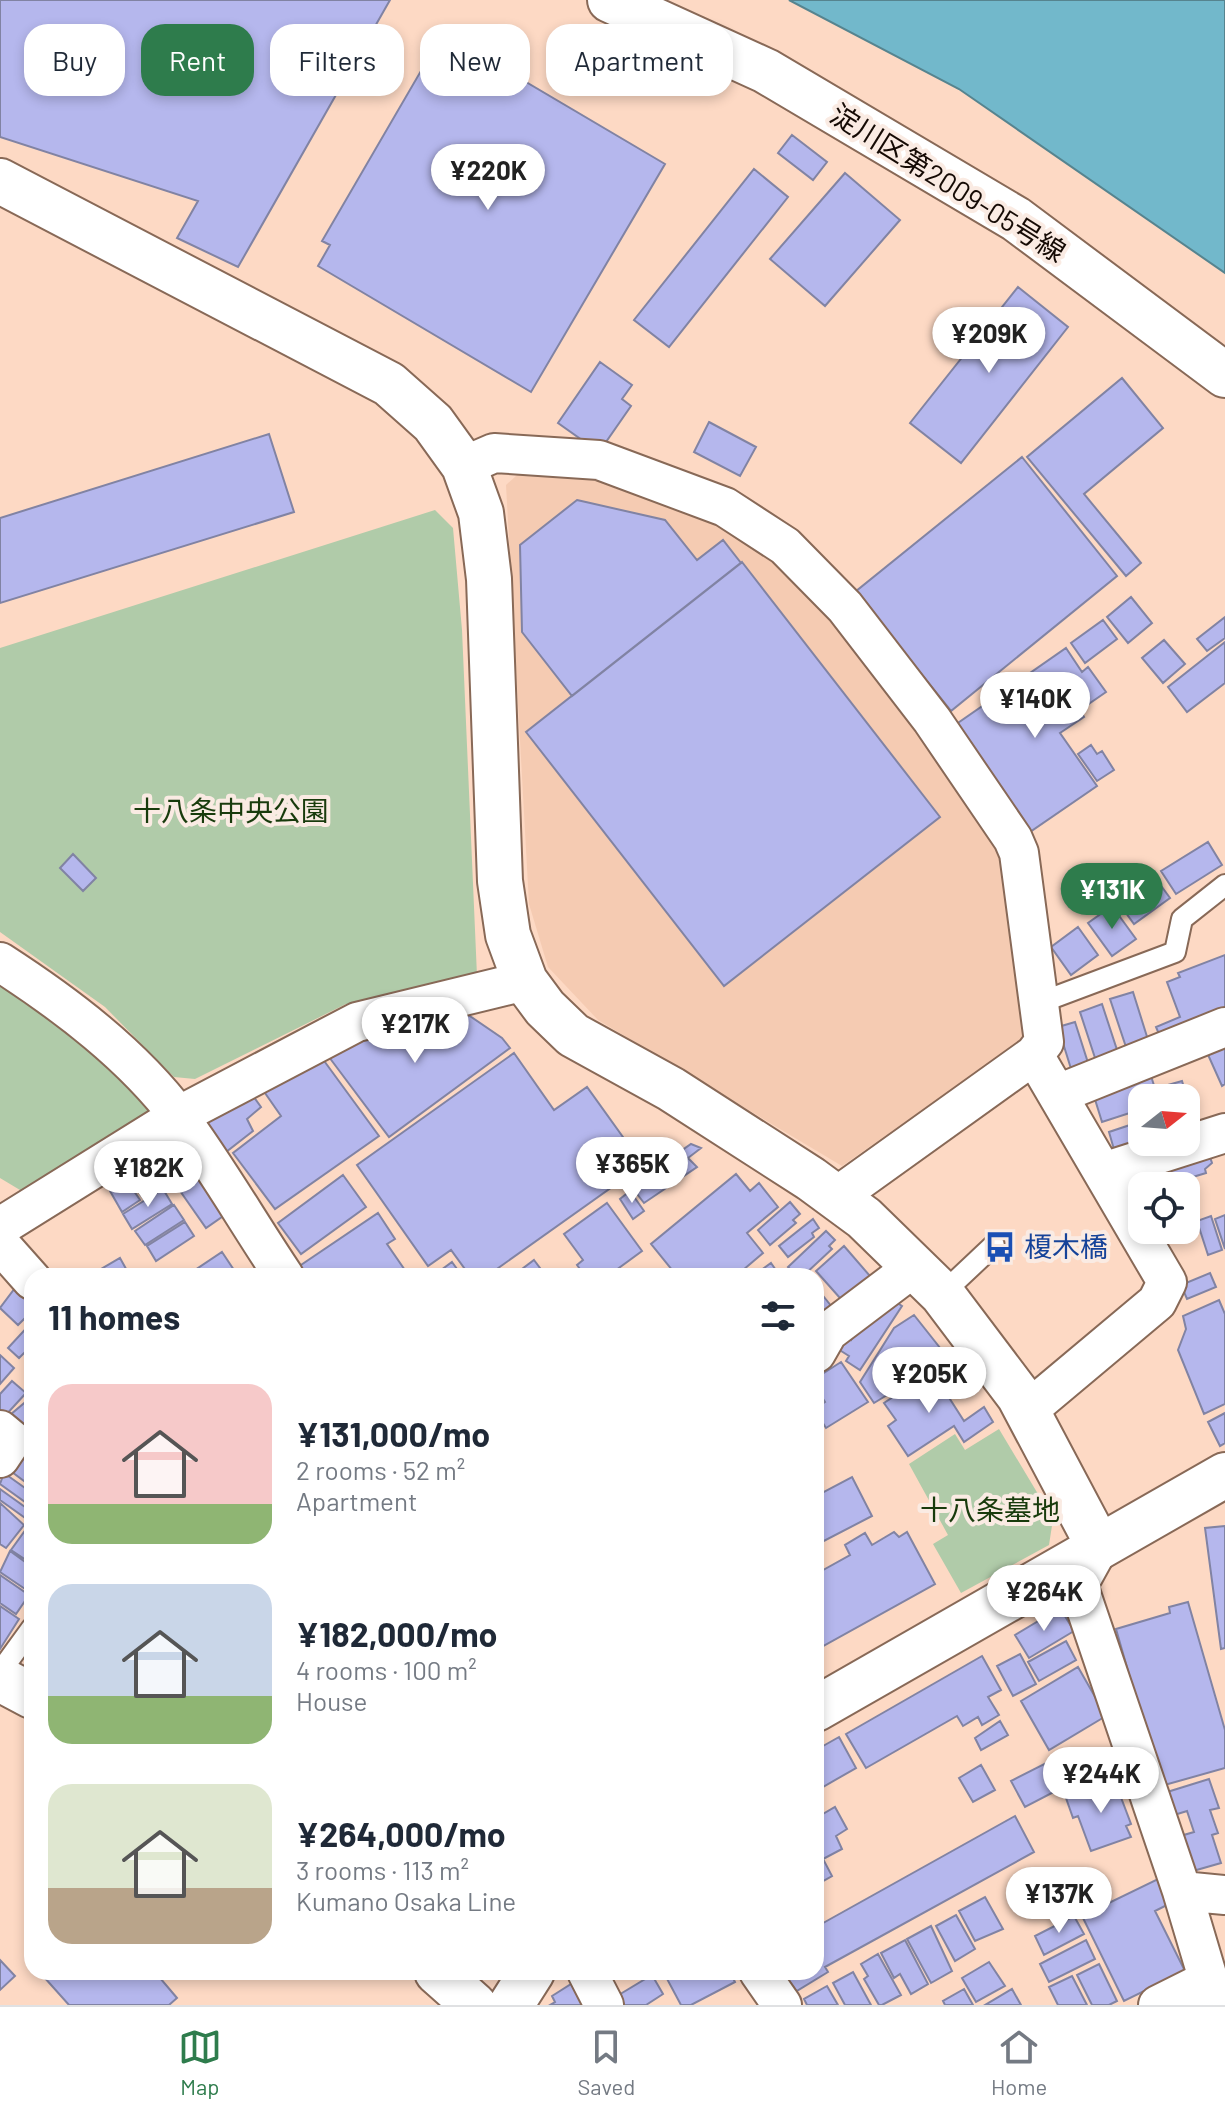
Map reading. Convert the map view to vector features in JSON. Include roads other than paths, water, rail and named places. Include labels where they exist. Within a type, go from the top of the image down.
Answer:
[{"type":"street","name":"淀川区第2009-05号線","points":[[610,0],[766,71],[1016,219],[1225,375]]},
{"type":"street","points":[[0,181],[389,384],[433,423],[464,466],[481,513],[489,579],[500,881],[508,935],[525,981],[545,1008],[573,1035],[671,1089],[836,1197],[864,1218],[928,1280],[1027,1411],[1099,1547]]},
{"type":"street","points":[[464,466],[494,453],[599,460],[725,507],[785,546],[816,574],[932,720],[1013,839],[1019,853],[1044,1042],[1034,1055],[836,1197]]},
{"type":"street","points":[[0,962],[61,1004],[124,1058],[178,1116],[279,1268]]},
{"type":"street","points":[[0,1227],[178,1116],[357,1022],[525,981]]},
{"type":"street","points":[[1058,1094],[1225,1027]]},
{"type":"street","points":[[1027,1411],[1157,1302],[1167,1282],[1034,1055]]},
{"type":"street","points":[[1103,1172],[1225,1133]]},
{"type":"street","points":[[0,1244],[24,1271]]},
{"type":"street","points":[[824,1339],[828,1332],[928,1280]]},
{"type":"street","points":[[0,1430],[12,1440],[0,1458]]},
{"type":"street","points":[[824,1704],[1225,1475]]},
{"type":"street","points":[[1099,1547],[1078,1585],[1182,1891],[1212,1993],[1158,2005]]},
{"type":"street","points":[[0,1679],[24,1692]]},
{"type":"street","points":[[1182,1891],[1225,1895]]},
{"type":"street","points":[[446,1980],[474,2005]]},
{"type":"street","points":[[511,2005],[527,1980]]},
{"type":"street","points":[[591,1980],[604,2005]]},
{"type":"street","points":[[765,1980],[782,2005]]},
{"type":"lane","points":[[1039,1003],[1175,952],[1182,919],[1225,885]]},
{"type":"lane","points":[[928,1280],[994,1245]]},
{"type":"lane","points":[[0,1672],[24,1639]]},
{"type":"water","points":[[789,0],[1225,0],[1225,273],[959,89]]},
{"type":"place","name":"榎木橋","points":[[1000,1247]]},
{"type":"park label","name":"十八条中央公園","points":[[231,811]]},
{"type":"park label","name":"十八条墓地","points":[[990,1510]]}]
